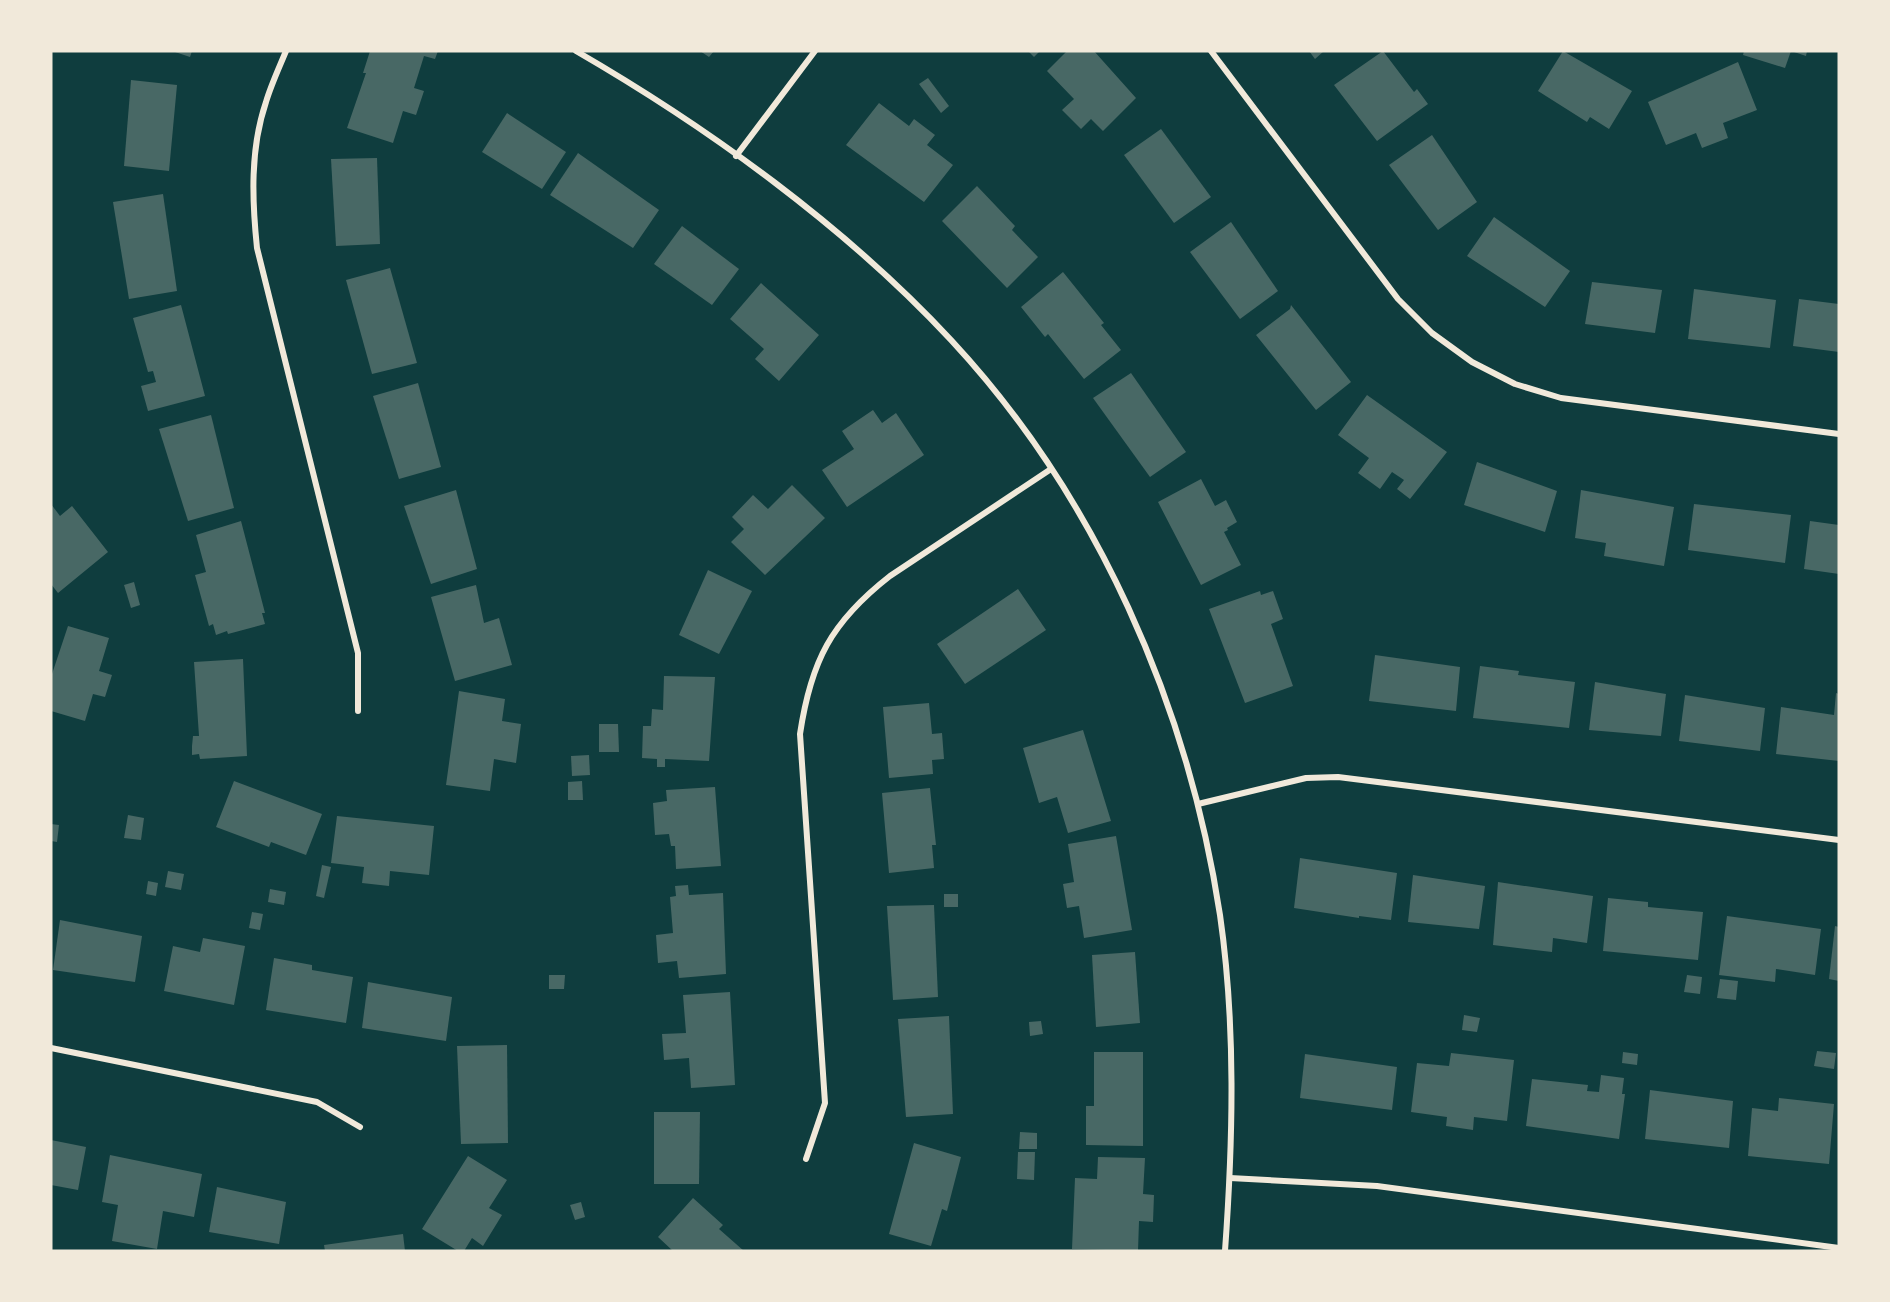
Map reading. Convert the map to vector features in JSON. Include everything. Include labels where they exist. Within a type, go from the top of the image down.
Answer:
[{"type":"street","points":[[286,51],[265,104],[255,151],[252,200],[256,239],[358,653],[358,711]]},
{"type":"street","points":[[576,51],[664,106],[736,156],[830,226],[914,301],[990,385],[1051,469],[1108,566],[1155,669],[1198,804],[1220,915],[1227,981],[1231,1065],[1230,1178],[1226,1251]]},
{"type":"street","points":[[736,156],[815,51]]},
{"type":"street","points":[[1211,51],[1398,299],[1432,333],[1472,362],[1515,384],[1561,398],[1839,434]]},
{"type":"street","points":[[806,1159],[825,1103],[800,734],[806,693],[821,653],[837,626],[865,595],[1051,469]]},
{"type":"street","points":[[1198,804],[1306,778],[1338,777],[1839,840]]},
{"type":"street","points":[[51,1048],[317,1102],[360,1127]]},
{"type":"street","points":[[1230,1178],[1377,1186],[1839,1248]]},
{"type":"building","points":[[172,51],[192,51],[190,57]]},
{"type":"building","points":[[370,51],[438,51],[435,59],[424,56],[414,88],[424,91],[416,115],[403,111],[393,143],[347,128],[366,73],[363,73]]},
{"type":"building","points":[[700,51],[714,51],[709,57]]},
{"type":"building","points":[[1028,51],[1040,51],[1034,57]]},
{"type":"building","points":[[1067,51],[1094,51],[1136,98],[1103,131],[1091,119],[1081,129],[1062,110],[1074,99],[1047,71]]},
{"type":"building","points":[[1309,51],[1324,51],[1315,59]]},
{"type":"building","points":[[1383,51],[1414,92],[1417,89],[1428,104],[1377,141],[1334,85]]},
{"type":"building","points":[[1563,51],[1632,91],[1609,129],[1590,117],[1587,122],[1538,91]]},
{"type":"building","points":[[1744,51],[1791,51],[1785,68],[1743,55]]},
{"type":"building","points":[[1791,51],[1807,51],[1806,56]]},
{"type":"building","points":[[1738,62],[1757,110],[1723,123],[1728,138],[1702,148],[1696,133],[1666,145],[1648,102]]},
{"type":"building","points":[[928,78],[949,106],[941,113],[919,84]]},
{"type":"building","points":[[131,80],[177,85],[169,171],[124,166]]},
{"type":"building","points":[[879,103],[909,126],[914,119],[935,135],[927,145],[953,165],[924,202],[846,145]]},
{"type":"building","points":[[507,113],[566,152],[542,189],[482,152]]},
{"type":"building","points":[[1161,129],[1211,197],[1174,223],[1124,155]]},
{"type":"building","points":[[1432,135],[1477,202],[1438,230],[1389,165]]},
{"type":"building","points":[[578,153],[659,210],[633,248],[550,195]]},
{"type":"building","points":[[377,158],[380,244],[336,246],[331,159]]},
{"type":"building","points":[[977,186],[1015,226],[1012,230],[1038,257],[1007,288],[942,221]]},
{"type":"building","points":[[163,194],[177,291],[129,299],[113,202]]},
{"type":"building","points":[[1494,217],[1570,271],[1545,307],[1467,256]]},
{"type":"building","points":[[1231,222],[1278,291],[1240,319],[1190,252]]},
{"type":"building","points":[[682,226],[739,269],[712,305],[654,264]]},
{"type":"building","points":[[390,268],[417,363],[372,374],[346,280]]},
{"type":"building","points":[[1063,272],[1104,323],[1101,325],[1121,350],[1084,379],[1048,334],[1045,337],[1021,307]]},
{"type":"building","points":[[1592,282],[1662,290],[1655,333],[1585,324]]},
{"type":"building","points":[[761,283],[819,335],[779,381],[755,359],[764,349],[730,319]]},
{"type":"building","points":[[1694,289],[1776,300],[1770,348],[1688,339]]},
{"type":"building","points":[[1799,299],[1839,304],[1839,352],[1793,346]]},
{"type":"building","points":[[181,305],[205,396],[148,411],[141,386],[156,382],[153,371],[148,372],[133,318]]},
{"type":"building","points":[[1291,305],[1351,382],[1316,410],[1256,335],[1290,309]]},
{"type":"building","points":[[1131,373],[1186,452],[1150,477],[1093,398]]},
{"type":"building","points":[[418,383],[441,467],[399,479],[373,396]]},
{"type":"building","points":[[1367,395],[1447,452],[1410,499],[1397,489],[1404,480],[1392,472],[1380,489],[1358,473],[1369,458],[1338,435]]},
{"type":"building","points":[[873,410],[882,423],[896,413],[924,455],[847,507],[822,470],[854,449],[842,431]]},
{"type":"building","points":[[211,415],[234,508],[188,521],[159,429]]},
{"type":"building","points":[[1477,462],[1557,491],[1545,532],[1464,505]]},
{"type":"building","points":[[1201,479],[1215,506],[1226,500],[1237,522],[1224,532],[1241,565],[1201,585],[1158,502]]},
{"type":"building","points":[[792,485],[825,518],[765,575],[731,542],[744,529],[732,517],[753,495],[768,509]]},
{"type":"building","points":[[456,490],[477,569],[431,584],[404,506]]},
{"type":"building","points":[[1581,490],[1674,507],[1664,566],[1604,556],[1606,543],[1575,538]]},
{"type":"building","points":[[51,504],[60,516],[72,506],[108,552],[58,593],[51,584]]},
{"type":"building","points":[[1694,504],[1791,515],[1785,563],[1688,550]]},
{"type":"building","points":[[241,521],[265,613],[262,613],[265,624],[216,635],[213,624],[209,626],[195,575],[206,572],[196,535]]},
{"type":"building","points":[[1810,521],[1839,525],[1839,574],[1804,569]]},
{"type":"building","points":[[708,570],[752,591],[719,654],[679,635]]},
{"type":"building","points":[[134,582],[140,605],[131,608],[124,585]]},
{"type":"building","points":[[476,585],[484,623],[499,618],[512,665],[455,681],[431,597]]},
{"type":"building","points":[[1018,589],[1046,630],[965,684],[937,644]]},
{"type":"building","points":[[1260,591],[1261,595],[1273,591],[1283,619],[1271,624],[1293,686],[1245,703],[1209,609]]},
{"type":"building","points":[[68,626],[109,638],[99,671],[112,675],[105,697],[93,694],[85,721],[51,711],[51,677]]},
{"type":"building","points":[[1375,655],[1460,667],[1456,711],[1369,701]]},
{"type":"building","points":[[243,659],[247,756],[200,759],[199,754],[192,755],[193,736],[199,736],[194,662]]},
{"type":"building","points":[[1480,666],[1519,671],[1518,675],[1575,682],[1569,728],[1473,718]]},
{"type":"building","points":[[664,676],[715,677],[709,761],[665,759],[665,767],[657,767],[657,759],[642,758],[643,726],[651,726],[652,709],[663,710]]},
{"type":"building","points":[[1595,682],[1666,694],[1661,736],[1589,730]]},
{"type":"building","points":[[459,691],[505,699],[502,721],[521,724],[516,763],[494,759],[490,791],[446,785]]},
{"type":"building","points":[[1836,693],[1839,694],[1839,761],[1776,754],[1781,707],[1834,715]]},
{"type":"building","points":[[1685,695],[1765,708],[1760,751],[1679,741]]},
{"type":"building","points":[[929,703],[932,734],[942,733],[944,759],[932,760],[933,774],[889,778],[883,707]]},
{"type":"building","points":[[599,724],[618,724],[619,752],[599,752]]},
{"type":"building","points":[[1083,730],[1111,821],[1068,833],[1057,797],[1039,803],[1023,748]]},
{"type":"building","points":[[589,755],[590,775],[572,776],[571,756]]},
{"type":"building","points":[[234,781],[322,814],[306,855],[271,842],[269,847],[216,827]]},
{"type":"building","points":[[582,781],[583,800],[568,800],[568,782]]},
{"type":"building","points":[[715,787],[721,866],[676,869],[675,846],[671,846],[669,834],[655,835],[653,803],[667,801],[666,790]]},
{"type":"building","points":[[930,788],[936,845],[932,845],[934,868],[889,873],[882,793]]},
{"type":"building","points":[[128,815],[144,818],[141,840],[124,838]]},
{"type":"building","points":[[337,816],[434,826],[429,875],[390,871],[389,886],[362,883],[364,867],[331,863]]},
{"type":"building","points":[[51,824],[59,825],[57,842],[51,841]]},
{"type":"building","points":[[1116,836],[1132,930],[1084,938],[1079,906],[1067,908],[1063,884],[1074,882],[1068,844]]},
{"type":"building","points":[[1300,858],[1397,873],[1391,920],[1359,916],[1359,918],[1294,908]]},
{"type":"building","points":[[322,865],[331,867],[324,898],[316,896]]},
{"type":"building","points":[[168,871],[184,874],[181,890],[165,887]]},
{"type":"building","points":[[1413,875],[1485,886],[1479,929],[1408,922]]},
{"type":"building","points":[[148,881],[158,883],[156,896],[146,894]]},
{"type":"building","points":[[1498,882],[1593,896],[1587,943],[1553,938],[1552,952],[1493,945]]},
{"type":"building","points":[[688,885],[689,895],[723,893],[726,974],[679,978],[677,961],[658,963],[656,935],[673,933],[670,897],[676,896],[675,886]]},
{"type":"building","points":[[270,889],[286,892],[284,905],[268,902]]},
{"type":"building","points":[[944,894],[958,894],[958,907],[944,907]]},
{"type":"building","points":[[1608,898],[1648,902],[1648,907],[1703,912],[1698,960],[1603,951]]},
{"type":"building","points":[[934,905],[938,997],[893,1000],[887,906]]},
{"type":"building","points":[[252,912],[263,914],[260,930],[249,928]]},
{"type":"building","points":[[1727,916],[1821,929],[1815,975],[1776,969],[1775,982],[1719,975]]},
{"type":"building","points":[[60,920],[142,936],[135,982],[53,970]]},
{"type":"building","points":[[1835,926],[1839,927],[1839,981],[1829,979]]},
{"type":"building","points":[[203,938],[245,946],[234,1005],[164,991],[173,946],[200,952]]},
{"type":"building","points":[[1135,952],[1140,1023],[1096,1027],[1092,955]]},
{"type":"building","points":[[274,958],[312,965],[312,970],[353,977],[346,1023],[266,1010]]},
{"type":"building","points":[[549,975],[565,975],[564,989],[549,989]]},
{"type":"building","points":[[1687,975],[1702,977],[1700,994],[1684,992]]},
{"type":"building","points":[[1720,979],[1738,981],[1736,1000],[1717,998]]},
{"type":"building","points":[[368,982],[452,997],[446,1041],[362,1028]]},
{"type":"building","points":[[730,992],[735,1085],[691,1088],[689,1058],[664,1060],[662,1034],[686,1033],[683,995]]},
{"type":"building","points":[[1464,1015],[1480,1018],[1477,1032],[1462,1030]]},
{"type":"building","points":[[949,1016],[953,1114],[906,1117],[898,1019]]},
{"type":"building","points":[[1041,1021],[1043,1034],[1030,1036],[1029,1022]]},
{"type":"building","points":[[507,1045],[508,1143],[461,1144],[457,1046]]},
{"type":"building","points":[[1817,1051],[1836,1053],[1834,1069],[1814,1066]]},
{"type":"building","points":[[1094,1052],[1143,1052],[1143,1146],[1086,1145],[1086,1106],[1094,1106]]},
{"type":"building","points":[[1623,1052],[1638,1054],[1637,1065],[1622,1063]]},
{"type":"building","points":[[1451,1053],[1514,1060],[1507,1121],[1474,1117],[1473,1130],[1446,1126],[1447,1117],[1411,1112],[1417,1063],[1449,1066]]},
{"type":"building","points":[[1305,1054],[1397,1067],[1392,1110],[1300,1098]]},
{"type":"building","points":[[1601,1075],[1624,1078],[1622,1094],[1625,1094],[1619,1139],[1526,1126],[1532,1079],[1588,1085],[1587,1091],[1599,1092]]},
{"type":"building","points":[[1650,1090],[1733,1101],[1729,1148],[1645,1139]]},
{"type":"building","points":[[1779,1098],[1834,1104],[1829,1164],[1748,1156],[1752,1108],[1778,1111]]},
{"type":"building","points":[[654,1112],[700,1112],[699,1184],[654,1184]]},
{"type":"building","points":[[1020,1132],[1037,1133],[1037,1149],[1019,1149]]},
{"type":"building","points":[[51,1140],[86,1147],[78,1190],[51,1185]]},
{"type":"building","points":[[914,1143],[961,1157],[947,1211],[942,1209],[931,1246],[889,1234]]},
{"type":"building","points":[[1018,1152],[1035,1152],[1034,1180],[1017,1179]]},
{"type":"building","points":[[110,1155],[202,1174],[194,1217],[163,1211],[157,1249],[112,1241],[118,1205],[102,1202]]},
{"type":"building","points":[[468,1156],[507,1180],[489,1208],[502,1215],[483,1246],[472,1238],[464,1251],[458,1251],[422,1229]]},
{"type":"building","points":[[1098,1157],[1145,1158],[1143,1194],[1154,1195],[1153,1222],[1139,1221],[1138,1251],[1072,1249],[1075,1178],[1097,1179]]},
{"type":"building","points":[[217,1187],[286,1202],[279,1244],[209,1232]]},
{"type":"building","points":[[693,1198],[723,1225],[719,1229],[744,1251],[673,1251],[658,1237]]},
{"type":"building","points":[[581,1202],[585,1217],[575,1220],[570,1205]]},
{"type":"building","points":[[403,1234],[405,1251],[325,1251],[324,1245]]}]
